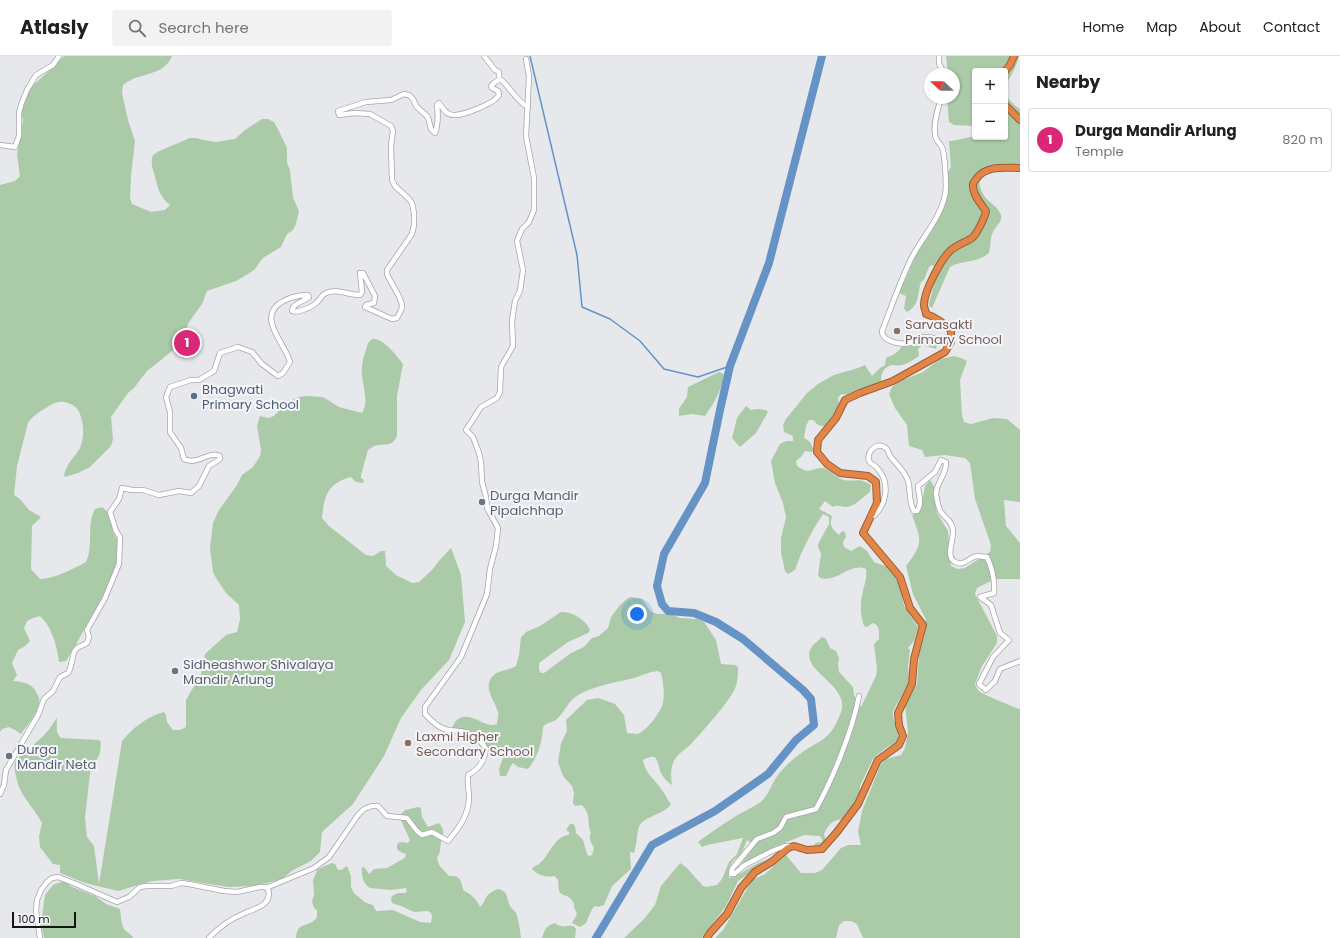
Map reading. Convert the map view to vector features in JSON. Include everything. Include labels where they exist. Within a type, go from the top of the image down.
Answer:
[{"type":"highway","points":[[1008,68],[1014,56]]},
{"type":"highway","points":[[1008,108],[1020,120]]},
{"type":"highway","points":[[707,938],[727,914],[740,888],[755,872],[773,861],[788,848],[794,846],[807,850],[822,849],[858,804],[878,760],[900,745],[903,736],[899,725],[898,713],[912,684],[914,658],[923,626],[910,608],[900,577],[863,533],[877,503],[876,482],[868,476],[840,473],[827,464],[817,452],[818,440],[836,418],[846,400],[860,393],[893,381],[945,352],[951,342],[950,330],[943,322],[926,314],[924,304],[931,283],[936,272],[952,249],[974,237],[985,217],[986,210],[976,196],[972,187],[973,182],[986,170],[996,168],[1020,168]]},
{"type":"street","points":[[0,145],[15,147],[19,136],[19,113],[27,90],[36,75],[53,65],[59,56]]},
{"type":"street","points":[[484,56],[495,70],[499,72],[499,80]]},
{"type":"street","points":[[939,56],[939,63],[941,68]]},
{"type":"street","points":[[40,938],[36,911],[37,900],[41,890],[52,878],[58,877],[92,889],[117,902],[129,897],[140,887],[146,886],[171,886],[181,883],[237,892],[260,887],[266,888],[314,868],[329,857],[358,815],[364,809],[372,806],[378,806],[387,816],[407,818],[416,831],[422,835],[432,832],[448,841],[455,833],[467,812],[469,798],[468,775],[474,772],[481,765],[486,749],[483,744],[467,733],[449,731],[432,722],[425,714],[425,707],[461,657],[487,594],[490,569],[496,546],[498,528],[487,508],[482,482],[480,457],[473,437],[466,430],[481,407],[497,398],[500,392],[501,367],[513,346],[512,321],[515,300],[520,291],[523,270],[517,241],[522,229],[530,222],[534,210],[534,178],[526,136],[528,76],[526,59]]},
{"type":"street","points":[[499,80],[504,81],[523,105],[528,107]]},
{"type":"street","points":[[0,794],[4,785],[6,770],[38,715],[44,699],[53,691],[60,677],[68,673],[74,652],[77,648],[87,643],[89,637],[87,630],[106,598],[119,564],[120,537],[116,531],[110,512],[119,499],[122,488],[143,490],[159,495],[178,491],[191,493],[199,486],[209,466],[220,459],[220,456],[212,454],[199,460],[184,459],[181,448],[170,432],[170,412],[166,397],[170,387],[191,380],[199,380],[214,371],[220,353],[238,347],[252,352],[271,372],[278,376],[283,373],[290,362],[271,321],[274,308],[282,302],[303,295],[308,295],[309,297],[304,301],[295,304],[292,307],[292,311],[298,311],[314,305],[323,294],[329,291],[360,295],[362,292],[360,273],[363,273],[375,296],[374,303],[366,304],[365,307],[392,319],[397,318],[401,310],[401,300],[387,274],[387,270],[412,234],[414,213],[412,203],[395,186],[392,180],[391,146],[394,131],[391,126],[370,114],[339,115],[338,111],[366,102],[391,100],[404,94],[409,95],[413,99],[416,106],[428,117],[431,130],[435,133],[437,105],[439,103],[445,111],[452,116],[482,107],[498,98],[498,91],[491,86],[499,80]]},
{"type":"street","points":[[940,104],[934,132],[935,138],[942,148],[945,167],[945,195],[938,214],[912,258],[898,288],[882,334],[885,339],[891,341],[909,343],[926,337],[937,339],[948,346]]},
{"type":"street","points":[[870,516],[874,516],[878,512],[883,502],[886,488],[882,474],[877,467],[868,460],[869,453],[876,446],[881,446],[886,449],[903,471],[908,482],[909,497],[914,511],[917,511],[920,503],[918,486],[935,472],[941,460],[946,462],[936,494],[940,511],[950,520],[953,530],[950,557],[953,561],[959,564],[964,564],[977,556],[987,557],[991,569],[994,593],[980,597],[991,605],[1000,633],[1009,640],[993,656],[980,684],[986,690],[995,681],[1000,669],[1020,661]]},
{"type":"street","points":[[794,846],[785,846],[772,851],[745,865],[734,874],[731,874],[732,869],[756,838],[773,833],[780,828],[786,818],[816,809],[825,794],[840,756],[856,712],[859,696]]},
{"type":"street","points":[[208,938],[218,927],[235,917],[263,905],[270,893],[266,888]]},
{"type":"green space","points":[[64,56],[172,56],[163,68],[136,78],[123,85],[122,93],[128,120],[135,141],[131,176],[130,198],[132,204],[151,212],[165,210],[170,205],[160,192],[152,166],[153,155],[159,151],[190,138],[216,142],[235,139],[245,130],[262,119],[268,119],[274,122],[287,148],[287,163],[290,170],[293,198],[299,211],[293,230],[287,234],[281,247],[263,258],[254,270],[248,274],[236,281],[207,291],[202,304],[189,322],[181,341],[171,352],[147,371],[134,388],[128,393],[111,417],[113,439],[111,446],[90,467],[78,473],[64,477],[68,465],[80,448],[83,436],[83,425],[76,407],[64,402],[54,403],[37,413],[28,423],[17,466],[14,495],[20,499],[29,510],[41,517],[32,526],[31,569],[40,579],[45,579],[63,573],[86,562],[90,549],[90,528],[92,515],[95,509],[102,507],[109,515],[119,545],[119,555],[104,595],[66,661],[59,662],[51,631],[44,620],[40,616],[27,621],[24,628],[30,641],[18,650],[12,663],[17,675],[13,681],[25,683],[33,687],[39,696],[39,703],[36,713],[21,734],[9,727],[2,729],[0,732],[0,185],[15,181],[20,176],[17,155],[23,120],[21,112],[22,105],[31,87]]},
{"type":"green space","points":[[946,56],[1019,56],[1008,82],[1008,68],[972,68],[972,126],[954,125],[949,122],[948,104],[960,104],[960,68],[947,68]]},
{"type":"green space","points":[[1008,98],[1020,109],[1020,170],[989,172],[980,177],[980,187],[983,194],[1001,215],[1000,222],[992,234],[989,253],[975,260],[950,267],[932,308],[929,306],[929,303],[938,272],[932,265],[929,267],[924,280],[921,282],[916,303],[907,312],[904,309],[906,296],[899,293],[918,251],[932,231],[944,206],[948,193],[948,172],[951,167],[949,141],[972,137],[972,140],[1008,140]]},
{"type":"green space","points":[[372,339],[376,339],[385,344],[403,364],[397,396],[397,436],[390,444],[374,446],[368,450],[361,475],[361,478],[364,480],[363,483],[356,482],[351,477],[337,483],[332,487],[324,503],[322,518],[329,526],[366,555],[373,556],[381,551],[385,551],[386,566],[396,575],[412,583],[419,582],[432,570],[451,548],[461,575],[465,622],[449,660],[421,690],[401,718],[384,756],[353,804],[322,832],[320,852],[311,861],[293,870],[282,879],[255,886],[228,887],[179,879],[152,881],[118,891],[85,883],[60,873],[60,865],[53,864],[40,847],[39,837],[42,823],[22,794],[16,776],[15,763],[49,730],[57,718],[57,731],[61,738],[99,740],[101,742],[100,753],[90,773],[85,818],[87,837],[94,846],[99,884],[122,741],[141,723],[164,712],[167,722],[173,730],[180,730],[186,727],[186,700],[201,674],[205,654],[226,635],[237,632],[240,619],[239,605],[226,593],[216,578],[213,572],[210,548],[213,523],[219,510],[237,485],[242,475],[253,467],[260,456],[261,450],[257,426],[260,416],[268,418],[274,416],[287,402],[306,396],[323,397],[339,407],[362,413],[365,404],[365,394],[362,366],[367,346]]},
{"type":"green space","points":[[919,340],[938,341],[936,349],[923,345],[918,349],[919,356],[911,361],[900,365],[886,367],[881,376],[881,382],[878,384],[869,386],[849,395],[841,394],[838,398],[839,402],[837,410],[826,427],[818,425],[813,420],[809,420],[806,426],[804,438],[810,442],[814,450],[812,452],[805,451],[796,461],[797,466],[808,471],[823,468],[829,470],[838,478],[860,480],[871,485],[870,492],[853,505],[847,507],[833,507],[825,501],[819,509],[832,516],[831,525],[839,535],[842,531],[845,532],[846,537],[843,542],[844,547],[851,551],[860,546],[867,551],[874,562],[888,567],[900,583],[904,606],[918,627],[914,641],[908,648],[910,650],[908,665],[909,682],[893,711],[898,733],[898,742],[886,748],[874,757],[860,786],[859,795],[854,804],[843,819],[836,820],[829,825],[824,834],[826,841],[821,846],[813,847],[816,843],[822,842],[820,836],[804,835],[772,848],[762,855],[741,864],[755,845],[747,840],[743,850],[730,866],[728,875],[729,878],[765,860],[758,867],[738,881],[726,906],[702,938],[624,938],[644,919],[655,905],[661,886],[680,863],[686,867],[703,886],[706,887],[717,885],[722,879],[729,862],[737,854],[743,838],[702,847],[698,842],[762,800],[785,767],[802,752],[822,740],[834,728],[841,712],[842,702],[832,685],[816,670],[811,662],[809,654],[813,645],[822,637],[826,639],[830,648],[836,651],[839,658],[839,672],[853,687],[854,695],[861,707],[876,676],[877,669],[874,644],[879,639],[879,629],[877,625],[873,623],[867,627],[864,626],[862,618],[861,600],[866,578],[866,569],[855,568],[833,578],[820,578],[818,575],[821,554],[818,544],[829,524],[829,517],[823,514],[807,541],[795,570],[788,574],[785,571],[781,553],[781,538],[786,517],[783,503],[775,483],[771,461],[780,444],[786,441],[793,441],[793,437],[791,435],[784,432],[783,425],[786,419],[807,393],[818,384],[834,375],[865,365],[872,376],[885,365],[886,358],[898,351],[902,345]]},
{"type":"green space","points":[[954,356],[967,361],[960,380],[962,416],[964,422],[971,424],[993,418],[1007,419],[1020,430],[1020,502],[1004,500],[1006,526],[1020,543],[1020,579],[995,579],[977,588],[975,594],[997,636],[997,643],[982,666],[975,684],[980,692],[1020,709],[1020,938],[863,938],[857,924],[851,921],[844,921],[839,925],[836,938],[715,938],[723,930],[752,880],[765,874],[786,855],[801,873],[815,873],[822,870],[841,848],[848,845],[861,845],[858,832],[862,811],[881,764],[886,759],[901,755],[905,748],[908,732],[905,705],[917,684],[919,655],[925,634],[926,620],[913,594],[906,566],[916,552],[919,542],[918,531],[912,515],[920,512],[925,486],[930,480],[934,486],[937,513],[948,531],[951,566],[958,569],[965,568],[990,552],[991,545],[975,499],[970,463],[965,458],[945,455],[925,457],[922,450],[909,446],[907,425],[895,408],[889,394],[892,387],[903,380],[923,372],[940,359]]},
{"type":"green space","points":[[719,372],[724,374],[722,385],[705,416],[693,414],[679,416],[679,409],[687,397],[688,387]]},
{"type":"green space","points":[[746,406],[751,410],[758,409],[766,410],[768,412],[756,433],[740,447],[732,438],[737,418]]},
{"type":"green space","points":[[631,597],[642,599],[650,611],[657,614],[671,614],[680,618],[698,619],[704,622],[716,640],[721,664],[735,665],[738,667],[737,681],[729,699],[691,744],[676,758],[671,770],[672,785],[662,774],[655,758],[651,757],[643,760],[648,772],[671,804],[664,811],[641,823],[638,829],[634,853],[630,852],[631,869],[612,886],[604,905],[598,907],[595,906],[592,909],[586,923],[580,927],[572,923],[577,914],[574,903],[570,898],[560,893],[556,878],[554,876],[542,876],[532,869],[543,860],[559,839],[569,835],[569,832],[566,830],[570,824],[575,826],[576,833],[583,840],[589,856],[592,855],[594,848],[590,839],[591,833],[587,812],[582,805],[575,806],[573,803],[574,793],[572,786],[563,776],[558,762],[561,743],[567,731],[566,720],[587,700],[598,698],[615,704],[624,715],[627,733],[637,734],[653,721],[662,706],[664,691],[661,673],[658,671],[652,672],[611,683],[586,691],[579,695],[571,701],[556,720],[546,724],[543,727],[539,750],[528,769],[518,767],[513,763],[506,776],[500,776],[499,769],[505,752],[503,749],[481,749],[478,742],[462,737],[451,729],[456,721],[466,717],[488,724],[497,724],[498,712],[490,693],[489,683],[495,674],[516,666],[521,637],[526,632],[540,626],[561,612],[570,613],[578,617],[588,626],[590,630],[588,633],[568,642],[539,663],[539,670],[541,673],[544,673],[571,653],[584,647],[592,638],[599,636],[608,628],[611,617],[620,605]]},
{"type":"green space","points":[[418,807],[421,808],[422,817],[428,827],[439,823],[443,828],[440,850],[437,858],[439,865],[449,876],[460,879],[464,891],[478,902],[480,907],[487,896],[491,893],[498,889],[504,891],[507,895],[510,906],[516,913],[521,938],[296,938],[297,932],[301,926],[314,921],[317,917],[317,910],[314,908],[312,901],[314,895],[313,880],[317,871],[316,870],[332,863],[335,864],[338,870],[341,870],[347,866],[351,876],[351,887],[354,893],[366,903],[373,905],[376,911],[393,910],[420,922],[431,923],[432,916],[428,911],[414,912],[392,903],[392,896],[398,893],[405,893],[407,891],[406,888],[391,890],[370,888],[364,882],[362,873],[362,867],[365,868],[369,874],[374,869],[387,868],[405,858],[406,854],[398,850],[397,845],[398,843],[402,842],[408,843],[410,840],[399,816],[405,810]]},
{"type":"green space","points":[[66,880],[70,886],[95,896],[106,904],[120,909],[124,929],[133,938],[44,938],[41,923],[45,895],[53,885]]},
{"type":"green space","points":[[555,923],[560,926],[574,927],[576,929],[575,938],[542,938],[546,928]]},
{"type":"waterway","points":[[530,56],[577,255],[582,307],[610,319],[640,341],[664,369],[698,377],[730,366]]},
{"type":"waterway","points":[[596,938],[652,845],[715,811],[768,774],[796,740],[814,725],[811,699],[803,690],[743,639],[716,622],[694,613],[668,611],[662,604],[657,586],[664,554],[705,483],[730,366],[769,263],[822,56]]},
{"type":"place","name":"Sarvasakti Primary School","points":[[897,331]]},
{"type":"place","name":"Durga Mandir Arlung","points":[[187,343]]},
{"type":"place","name":"Bhagwati Primary School","points":[[194,396]]},
{"type":"place","name":"Durga Mandir Pipalchhap","points":[[482,502]]},
{"type":"place","name":"Sidheashwor Shivalaya Mandir Arlung","points":[[175,671]]},
{"type":"place","name":"Laxmi Higher Secondary School","points":[[408,743]]},
{"type":"place","name":"Durga Mandir Neta","points":[[9,756]]}]
